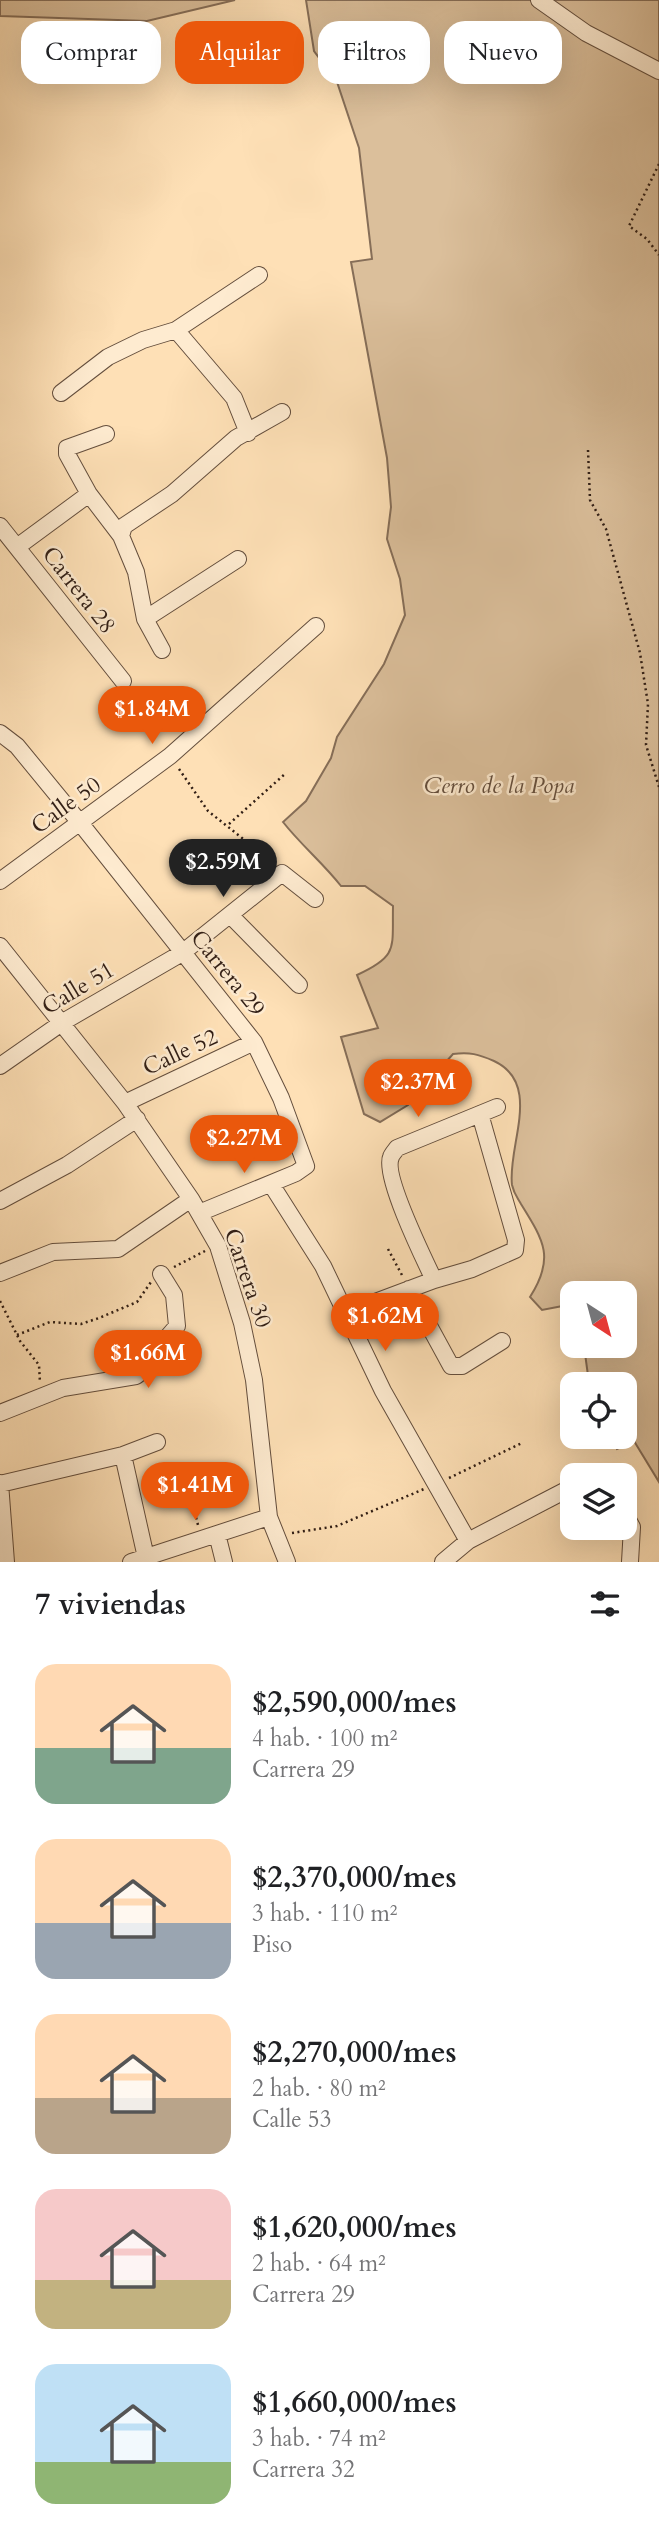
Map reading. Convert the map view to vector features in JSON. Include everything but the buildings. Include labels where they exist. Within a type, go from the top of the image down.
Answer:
[{"type":"street","points":[[539,0],[586,33],[659,71]]},
{"type":"street","points":[[61,393],[108,357],[143,340],[176,330],[260,275]]},
{"type":"street","points":[[176,330],[234,398],[248,433]]},
{"type":"street","points":[[121,536],[124,526],[172,494],[236,438],[282,412]]},
{"type":"street","points":[[106,434],[67,447],[67,454],[89,494],[121,536],[136,572],[145,619],[162,650]]},
{"type":"street","points":[[17,547],[89,494]]},
{"type":"street","name":"Carrera 28","points":[[2,531],[123,681]]},
{"type":"street","points":[[145,619],[238,559]]},
{"type":"street","name":"Calle 50","points":[[0,881],[81,824],[170,755],[316,625]]},
{"type":"street","name":"Carrera 29","points":[[0,733],[17,746],[254,1042],[281,1098],[306,1166],[271,1184]]},
{"type":"street","name":"Calle 51","points":[[0,1066],[63,1022],[182,953],[282,873],[315,899]]},
{"type":"street","points":[[231,916],[299,985]]},
{"type":"street","name":"Carrera 30","points":[[0,946],[63,1022],[137,1119],[218,1245],[242,1323],[254,1380],[270,1517],[287,1562]]},
{"type":"street","name":"Calle 52","points":[[125,1103],[254,1042]]},
{"type":"street","points":[[433,1280],[402,1208],[390,1171],[390,1158],[397,1148],[497,1107]]},
{"type":"street","points":[[345,1313],[433,1280],[472,1269],[515,1250],[516,1240],[480,1114]]},
{"type":"street","points":[[0,1201],[67,1165],[137,1119]]},
{"type":"street","points":[[0,1273],[53,1252],[118,1249],[195,1206],[271,1184],[323,1266],[383,1391],[468,1541]]},
{"type":"street","points":[[0,1413],[85,1383],[136,1376],[157,1360],[165,1340],[177,1326],[174,1295],[161,1274]]},
{"type":"street","points":[[409,1289],[451,1366],[462,1366],[502,1341]]},
{"type":"street","points":[[3,1553],[0,1484],[123,1455],[158,1442]]},
{"type":"street","points":[[123,1455],[141,1561],[270,1517]]},
{"type":"street","points":[[443,1562],[468,1541],[560,1493]]},
{"type":"street","points":[[209,1537],[224,1562]]},
{"type":"street","points":[[630,1562],[631,1540]]},
{"type":"path","points":[[659,164],[629,226],[647,239],[659,253]]},
{"type":"path","points":[[588,450],[590,500],[606,528],[640,653],[648,705],[646,745],[659,788]]},
{"type":"path","points":[[170,755],[200,802],[261,853]]},
{"type":"path","points":[[228,825],[286,773]]},
{"type":"path","points":[[17,1335],[50,1321],[81,1324],[137,1302],[144,1288],[161,1274],[218,1245]]},
{"type":"path","points":[[388,1249],[409,1289]]},
{"type":"path","points":[[0,1301],[17,1335],[39,1365],[41,1397]]},
{"type":"path","points":[[275,1536],[337,1526],[522,1443]]},
{"type":"path","points":[[185,1475],[209,1537]]},
{"type":"green space","points":[[0,0],[235,0],[147,21],[0,16]]},
{"type":"green space","name":"Cerro de la Popa","points":[[306,0],[659,0],[659,1482],[637,1446],[637,1372],[588,1372],[586,1358],[637,1358],[637,1281],[560,1281],[560,1307],[542,1310],[530,1297],[542,1271],[544,1250],[541,1239],[512,1185],[520,1117],[517,1085],[509,1071],[494,1061],[469,1053],[453,1054],[408,1105],[380,1122],[364,1114],[341,1037],[378,1028],[357,975],[387,956],[392,941],[393,906],[365,886],[341,886],[283,822],[306,801],[331,758],[337,737],[384,664],[405,615],[400,579],[387,539],[391,507],[387,458],[351,262],[372,259],[359,148],[338,84],[430,84],[430,21],[318,21],[318,56],[314,51]]}]
